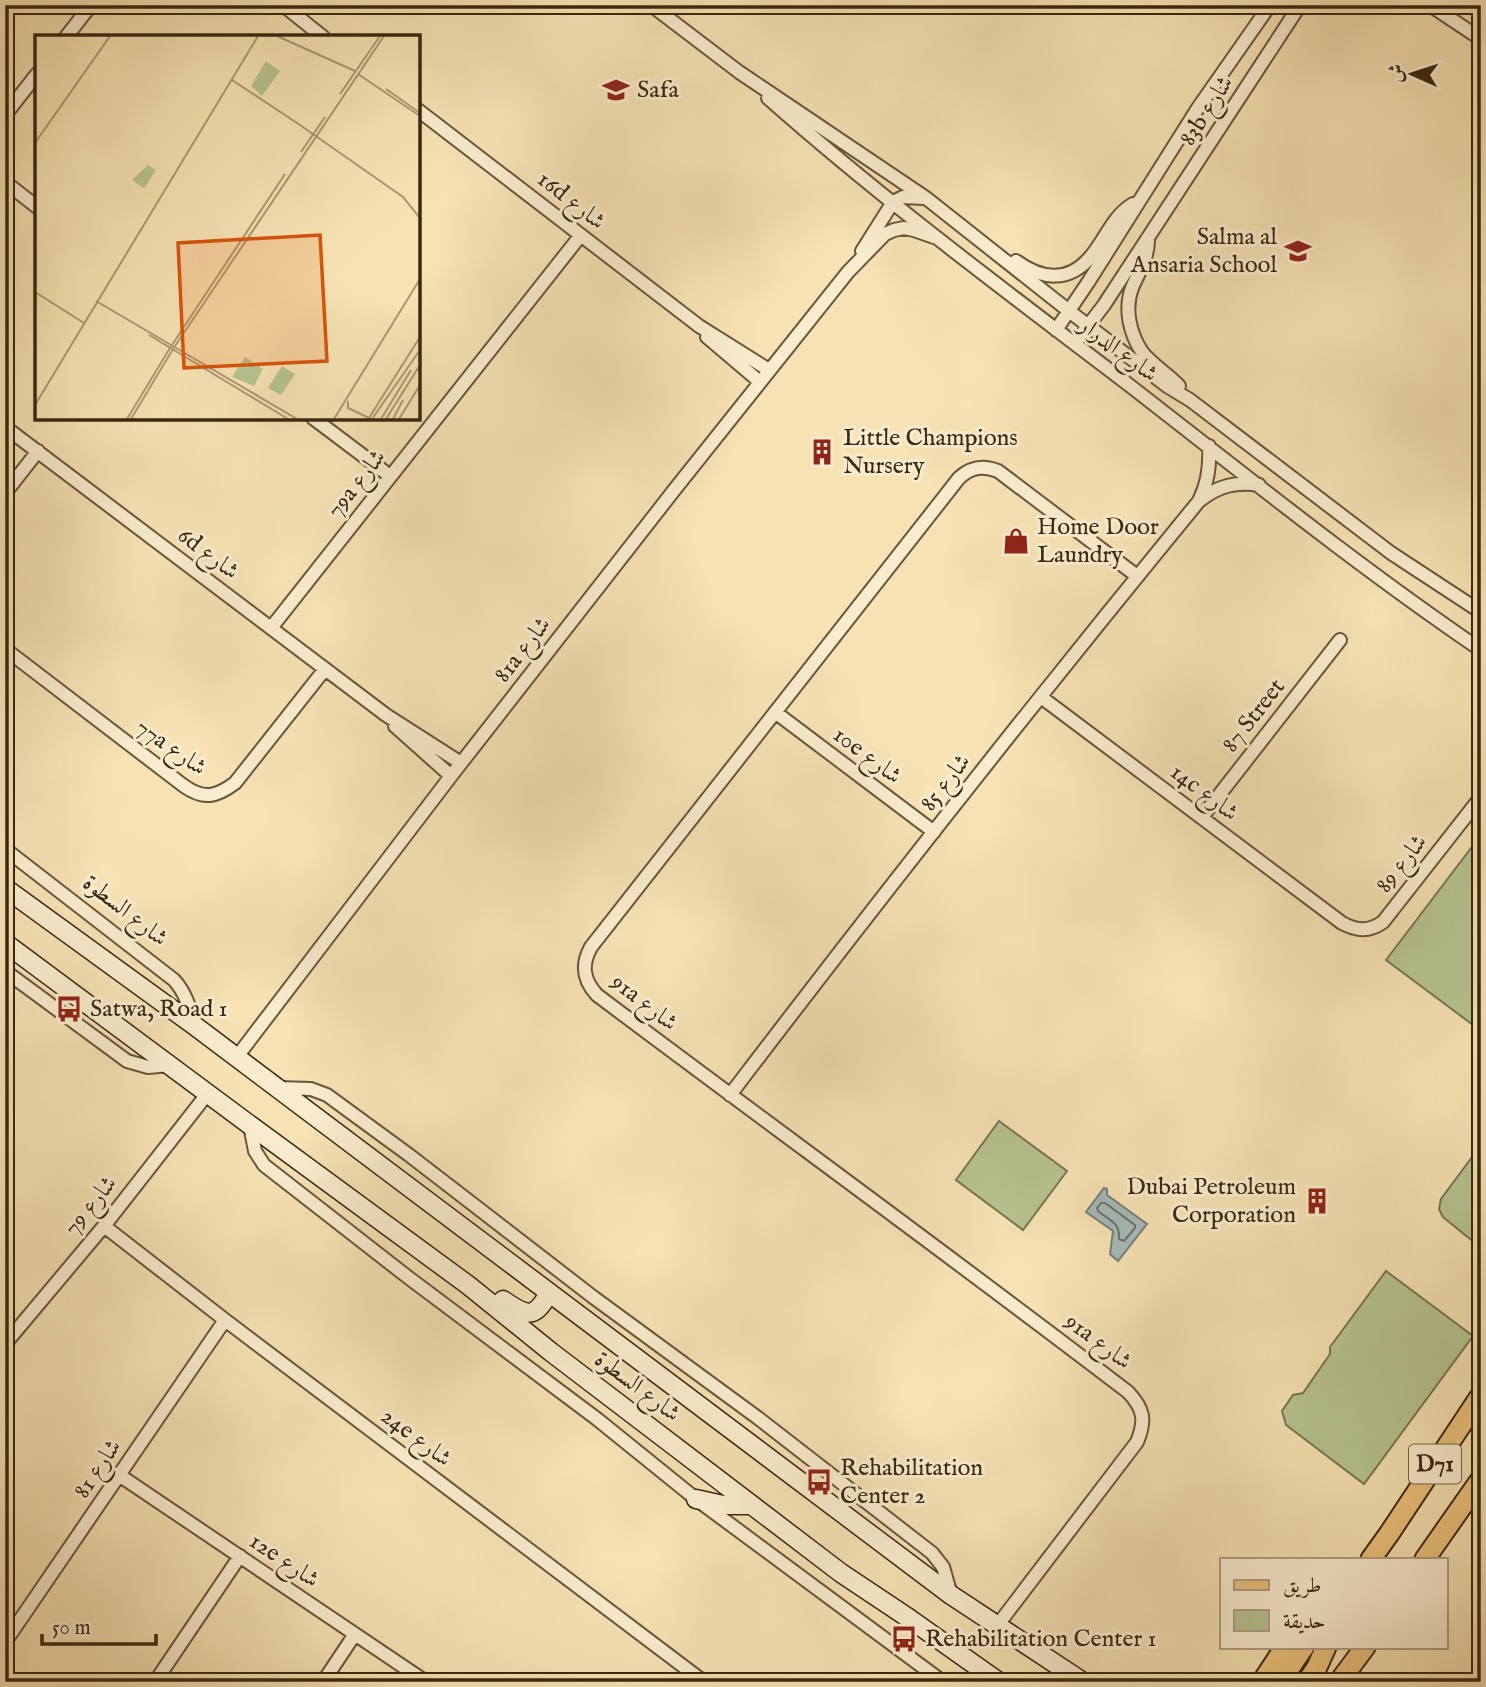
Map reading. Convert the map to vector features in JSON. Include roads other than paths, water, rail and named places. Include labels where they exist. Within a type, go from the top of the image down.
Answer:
[{"type":"main road","name":"شارع السطوة","points":[[5,888],[195,1026],[951,1595],[1083,1682]]},
{"type":"main road","name":"شارع السطوة","points":[[5,943],[468,1285],[551,1352],[841,1573],[999,1682]]},
{"type":"main road","points":[[468,1285],[492,1292],[526,1313],[542,1306],[549,1293]]},
{"type":"main road","name":"D71","points":[[1372,1558],[1481,1395]]},
{"type":"main road","name":"D71","points":[[1426,1558],[1481,1479]]},
{"type":"main road","points":[[696,1499],[723,1505],[751,1505]]},
{"type":"main road","points":[[1262,1682],[1284,1648]]},
{"type":"main road","points":[[1280,1682],[1303,1648]]},
{"type":"main road","points":[[1307,1682],[1326,1648]]},
{"type":"main road","points":[[1339,1682],[1364,1648]]},
{"type":"street","points":[[68,35],[91,5]]},
{"type":"street","points":[[283,5],[321,35]]},
{"type":"street","name":"شارع الدرار","points":[[651,5],[739,72],[926,198],[1167,386],[1190,400],[1391,553],[1481,612]]},
{"type":"street","name":"83b شارع","points":[[1056,330],[1198,108],[1270,5]]},
{"type":"street","name":"83b شارع","points":[[1075,343],[1104,305],[1300,5]]},
{"type":"street","points":[[1430,5],[1481,39]]},
{"type":"street","name":"شارع الدرار","points":[[739,72],[934,237],[1345,553],[1481,649]]},
{"type":"street","points":[[5,115],[35,77]]},
{"type":"street","name":"16d شارع","points":[[420,112],[699,326],[769,370]]},
{"type":"street","points":[[5,182],[35,205]]},
{"type":"street","points":[[893,202],[904,197],[926,198]]},
{"type":"street","name":"83b شارع","points":[[982,243],[1002,251],[1036,273],[1045,276],[1065,274],[1084,264],[1121,213],[1139,201]]},
{"type":"street","name":"81a شارع","points":[[848,272],[893,202]]},
{"type":"street","name":"81a شارع","points":[[236,1058],[461,763],[848,272],[885,234],[894,230],[904,228],[934,237]]},
{"type":"street","name":"79a شارع","points":[[271,628],[581,235]]},
{"type":"street","name":"83b شارع","points":[[1148,238],[1146,259],[1129,302],[1130,326],[1143,352],[1190,400]]},
{"type":"street","name":"16d شارع","points":[[699,326],[715,345],[760,382]]},
{"type":"street","points":[[316,420],[390,476]]},
{"type":"street","name":"6d شارع","points":[[5,427],[386,715],[461,763]]},
{"type":"street","name":"شارع 85","points":[[1199,501],[1208,475],[1209,446]]},
{"type":"street","points":[[5,493],[37,451]]},
{"type":"street","name":"91a شارع","points":[[997,1626],[1137,1442],[1143,1429],[1143,1415],[1138,1402],[1017,1307],[597,995],[585,977],[584,967],[591,947],[959,478],[971,469],[985,467],[998,471],[1137,576]]},
{"type":"street","name":"شارع 85","points":[[730,1095],[830,963],[1199,501],[1209,493],[1233,484],[1259,485]]},
{"type":"street","name":"87 Street","points":[[1202,817],[1340,640]]},
{"type":"street","name":"77a شارع","points":[[5,649],[192,792],[202,795],[223,792],[235,783],[325,668]]},
{"type":"street","name":"14c شارع","points":[[1041,697],[1342,923]]},
{"type":"street","name":"10e شارع","points":[[775,712],[934,832]]},
{"type":"street","name":"6d شارع","points":[[386,715],[403,734],[451,776]]},
{"type":"street","name":"شارع 89","points":[[1342,923],[1363,930],[1374,928],[1383,922],[1481,797]]},
{"type":"street","name":"شارع السطوة","points":[[5,849],[174,980],[188,1001],[195,1026]]},
{"type":"street","points":[[5,971],[127,1061],[148,1067],[172,1065]]},
{"type":"street","name":"شارع السطوة","points":[[275,1088],[311,1088],[327,1095],[409,1155],[932,1553],[943,1567],[951,1595]]},
{"type":"street","name":"شارع 79","points":[[5,1344],[104,1226],[208,1093]]},
{"type":"street","name":"شارع السطوة","points":[[250,1125],[255,1151],[264,1165],[597,1419],[696,1499],[943,1682]]},
{"type":"street","name":"24e شارع","points":[[104,1226],[704,1682]]},
{"type":"street","name":"شارع 81","points":[[5,1643],[225,1320]]},
{"type":"street","name":"12e شارع","points":[[119,1475],[426,1682]]},
{"type":"street","points":[[155,1682],[240,1556]]},
{"type":"street","points":[[323,1682],[355,1634]]},
{"type":"water","points":[[1104,1188],[1107,1189],[1107,1195],[1147,1224],[1118,1261],[1110,1254],[1113,1231],[1086,1212]]},
{"type":"place","name":"Safa","points":[[616,90]]},
{"type":"place","name":"Salma al Ansaria School","points":[[1298,251]]},
{"type":"place","name":"Little Champions Nursery","points":[[822,452]]},
{"type":"place","name":"Home Door Laundry","points":[[1016,541]]},
{"type":"place","name":"Satwa, Road 1","points":[[69,1009]]},
{"type":"place","name":"Dubai Petroleum Corporation","points":[[1317,1201]]},
{"type":"place","name":"Rehabilitation Center 2","points":[[819,1482]]},
{"type":"place","name":"Rehabilitation Center 1","points":[[904,1639]]}]
